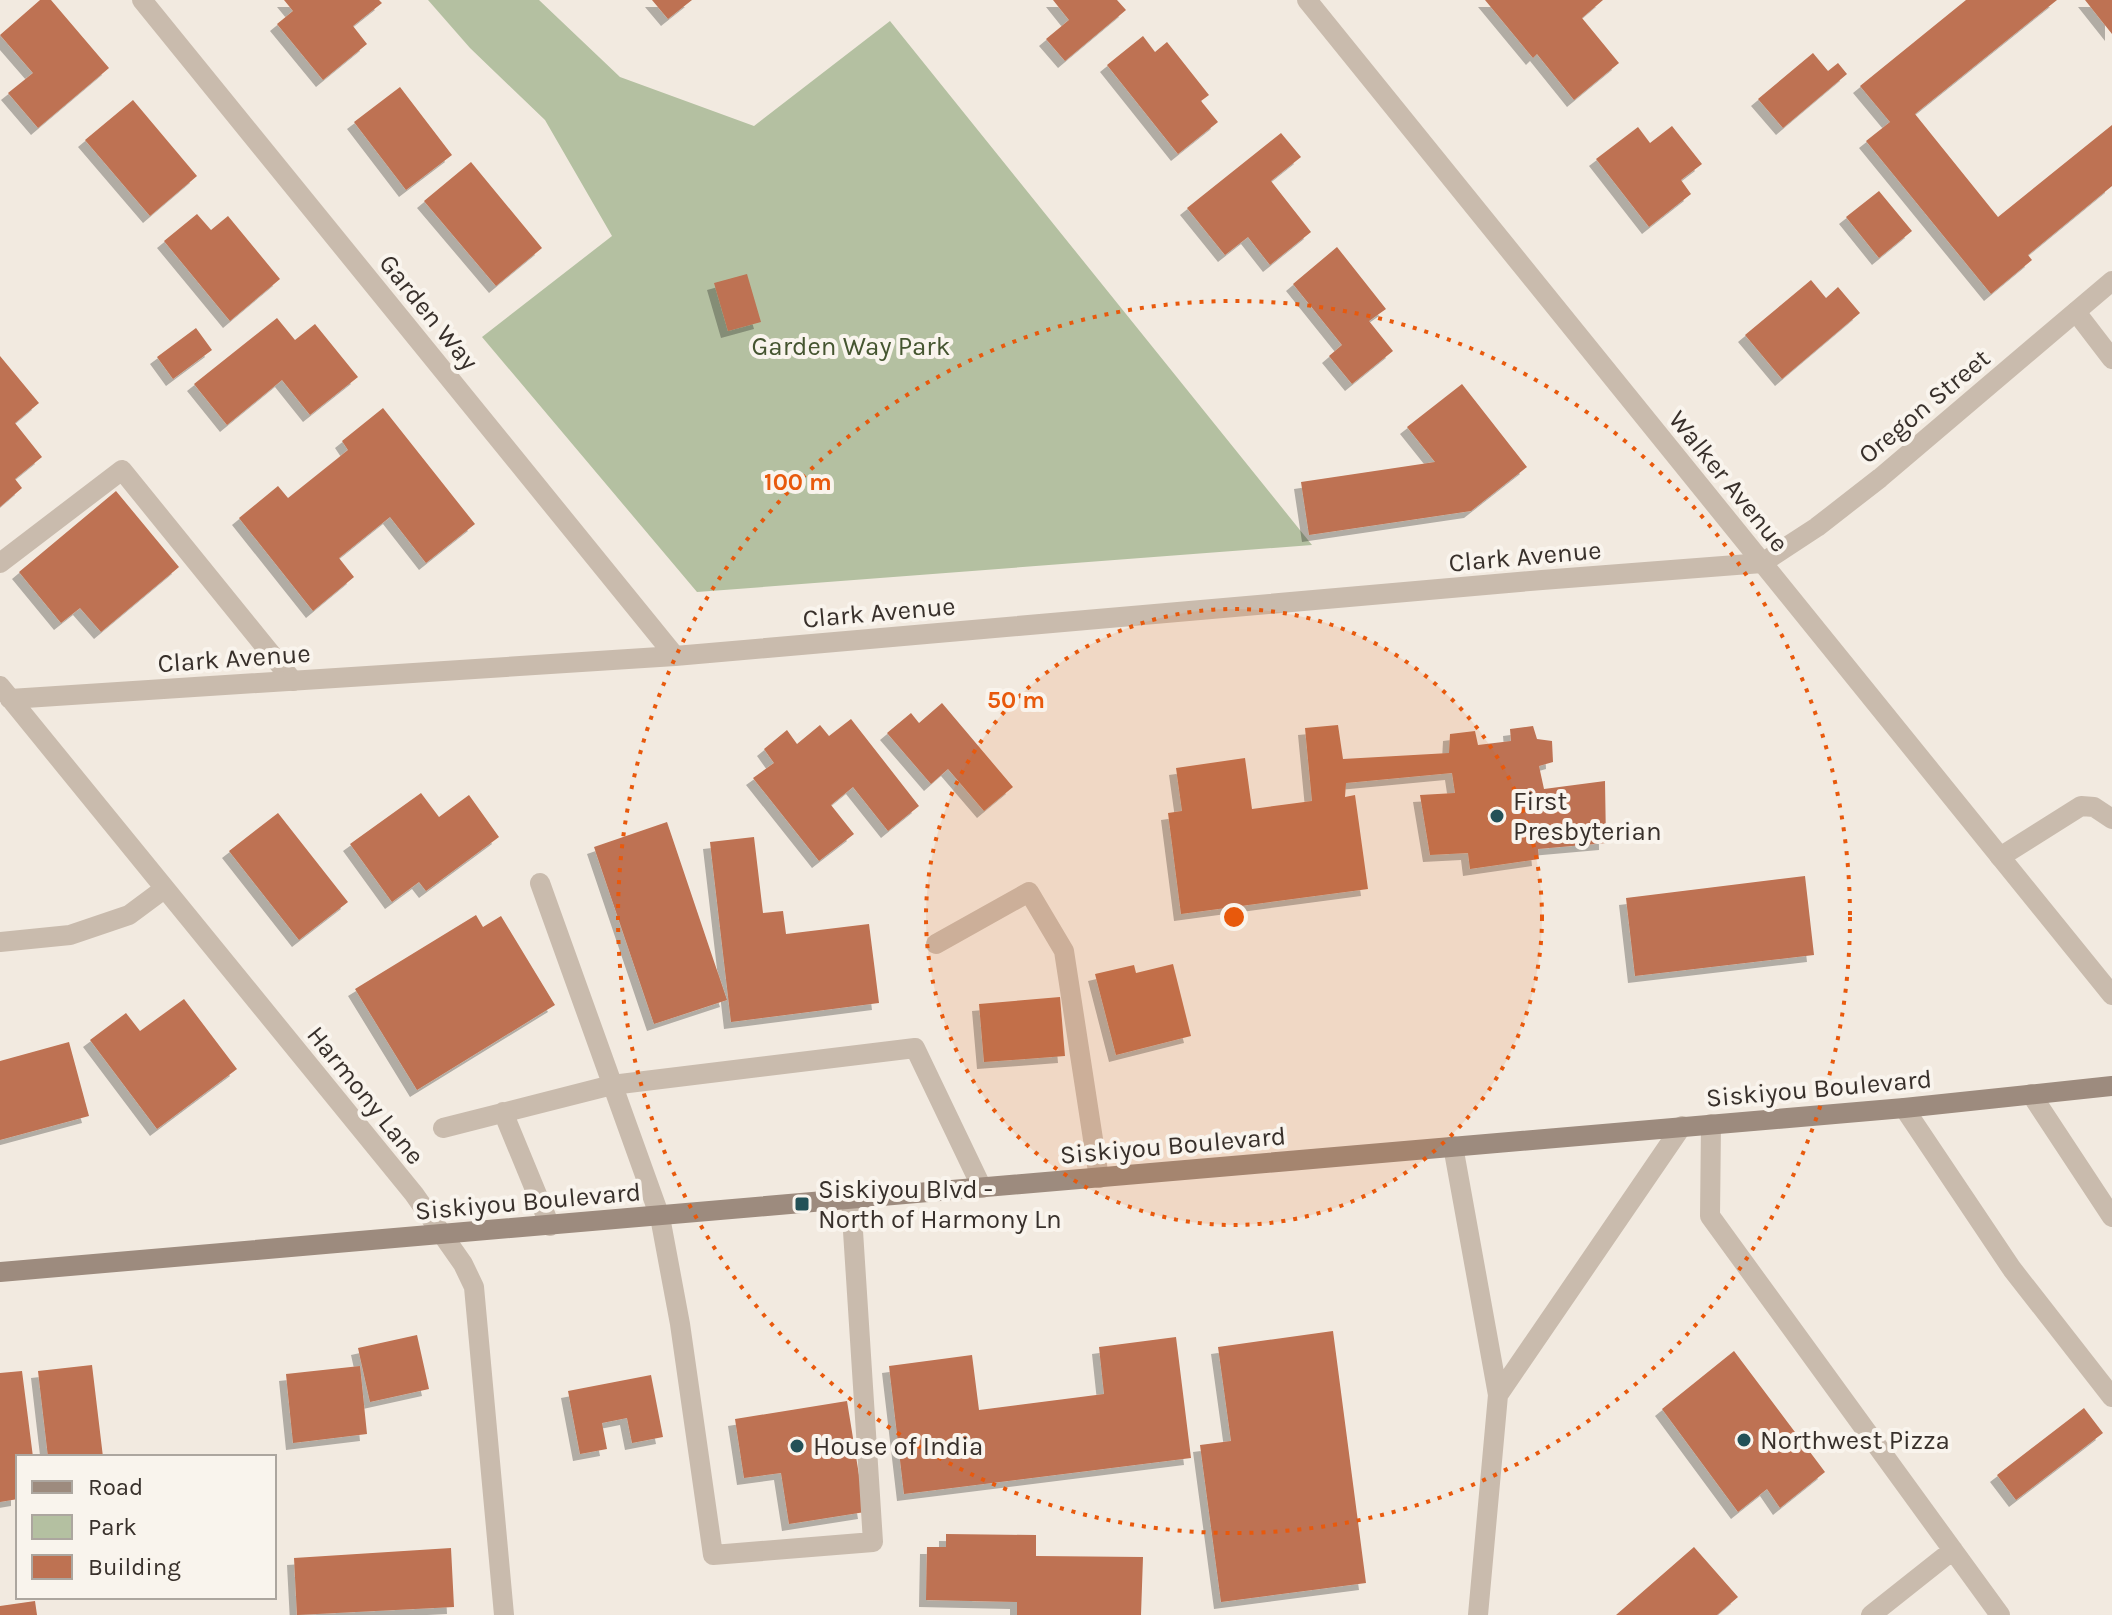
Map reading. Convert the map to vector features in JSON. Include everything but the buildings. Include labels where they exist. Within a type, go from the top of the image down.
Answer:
[{"type":"main road","name":"Siskiyou Boulevard","points":[[0,1272],[1904,1108],[2112,1086]]},
{"type":"street","name":"Garden Way","points":[[142,0],[675,656]]},
{"type":"street","name":"Walker Avenue","points":[[1307,0],[2112,995]]},
{"type":"street","name":"Oregon Street","points":[[1762,563],[1817,527],[1880,478],[2112,281]]},
{"type":"street","points":[[2076,312],[2112,359]]},
{"type":"street","points":[[0,563],[122,470],[293,681]]},
{"type":"street","name":"Clark Avenue","points":[[3,695],[293,681],[675,656],[1762,563]]},
{"type":"street","name":"Harmony Lane","points":[[3,695],[414,1194],[463,1264],[474,1287],[504,1615]]},
{"type":"street","points":[[2000,857],[2081,806],[2094,807],[2112,819]]},
{"type":"street","points":[[540,883],[660,1217],[680,1324],[713,1555],[873,1542],[851,1200]]},
{"type":"street","points":[[0,942],[70,935],[129,915],[164,889]]},
{"type":"street","points":[[936,944],[1029,892],[1064,951],[1099,1178]]},
{"type":"street","points":[[443,1128],[612,1085],[915,1048],[982,1188]]},
{"type":"street","points":[[2031,1094],[2112,1217]]},
{"type":"street","points":[[1904,1108],[2012,1269],[2112,1397]]},
{"type":"street","points":[[503,1112],[550,1226]]},
{"type":"street","points":[[1711,1124],[1710,1216],[2000,1615]]},
{"type":"street","points":[[1498,1395],[1682,1126]]},
{"type":"street","points":[[1453,1146],[1498,1395],[1478,1615]]},
{"type":"street","points":[[1871,1615],[1953,1550]]},
{"type":"green space","name":"Garden Way Park","points":[[428,0],[539,0],[620,77],[754,126],[890,21],[1312,545],[697,592],[482,337],[612,236],[545,120],[470,48]]},
{"type":"place","name":"First Presbyterian","points":[[1497,816]]},
{"type":"place","name":"Siskiyou Blvd - North of Harmony Ln","points":[[802,1204]]},
{"type":"place","name":"Northwest Pizza","points":[[1744,1440]]},
{"type":"place","name":"House of India","points":[[797,1446]]}]
